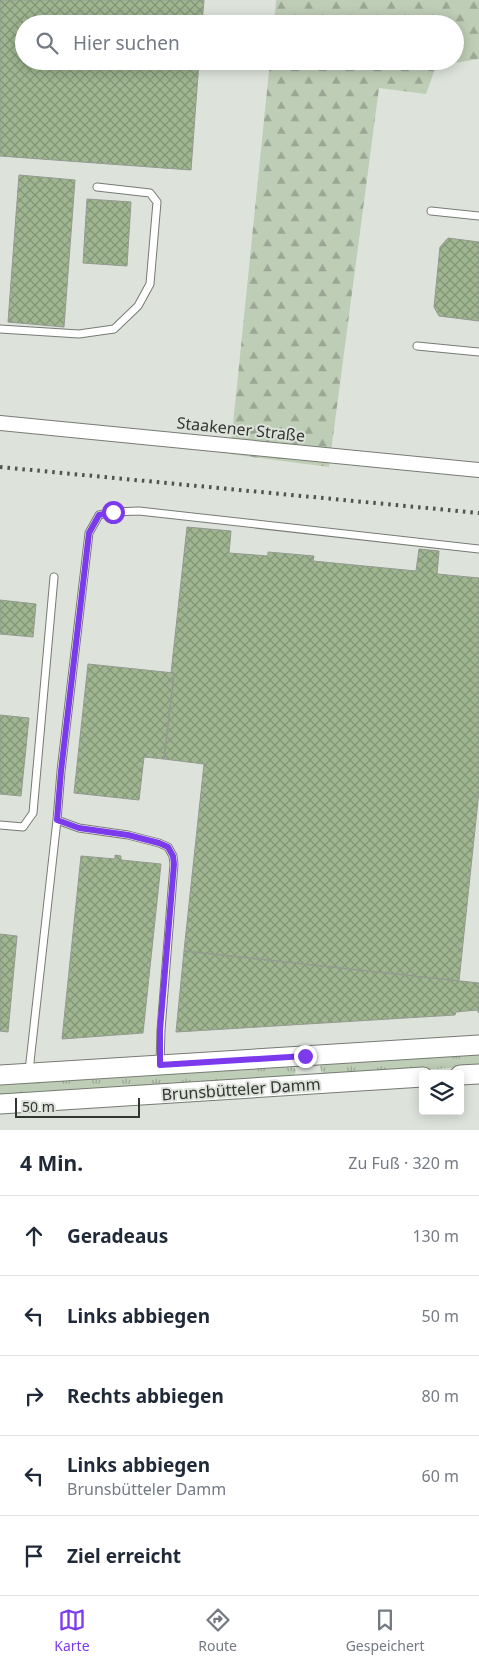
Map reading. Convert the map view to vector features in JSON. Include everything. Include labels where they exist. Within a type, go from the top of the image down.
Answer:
[{"type":"main road","name":"Brunsbütteler Damm","points":[[0,1075],[479,1045]]},
{"type":"main road","points":[[464,1075],[479,1074]]},
{"type":"main road","name":"Brunsbütteler Damm","points":[[0,1104],[419,1078]]},
{"type":"street","name":"Staakener Straße","points":[[0,423],[479,470]]},
{"type":"lane","points":[[0,329],[79,334],[114,329],[138,306],[150,284],[157,202],[150,193],[97,187]]},
{"type":"lane","points":[[431,211],[479,216]]},
{"type":"lane","points":[[417,346],[479,352]]},
{"type":"lane","points":[[29,1073],[61,771],[89,533],[99,515],[113,512],[139,511],[479,549]]},
{"type":"lane","points":[[0,825],[23,827],[33,813],[54,577]]},
{"type":"lane","points":[[57,820],[79,828],[128,835],[159,843],[168,847],[173,856],[174,864],[160,1030],[160,1065]]},
{"type":"green space","points":[[276,0],[479,0],[479,59],[464,61],[464,15],[275,15]]},
{"type":"green space","points":[[269,70],[435,70],[426,94],[379,88],[329,467],[230,454]]},
{"type":"green space","points":[[479,1052],[479,1066],[326,1076],[322,1073],[320,1067],[321,1063]]},
{"type":"green space","points":[[292,1065],[296,1070],[291,1078],[0,1096],[0,1083]]},
{"type":"building","points":[[0,0],[204,0],[203,15],[15,15],[15,70],[198,70],[191,170],[0,156]]},
{"type":"building","points":[[19,175],[75,180],[64,327],[8,322]]},
{"type":"building","points":[[87,199],[131,202],[127,266],[83,263]]},
{"type":"building","points":[[448,238],[479,242],[479,321],[439,316],[434,307],[440,247]]},
{"type":"building","points":[[187,527],[231,531],[229,553],[268,556],[268,552],[314,556],[313,561],[416,571],[419,549],[439,551],[437,574],[479,578],[479,791],[459,981],[184,951],[204,764],[164,759],[174,673],[171,673]]},
{"type":"building","points":[[0,600],[36,604],[33,637],[0,634]]},
{"type":"building","points":[[88,664],[174,673],[164,759],[144,757],[139,800],[74,793]]},
{"type":"building","points":[[0,715],[29,718],[21,796],[0,794]]},
{"type":"building","points":[[115,855],[121,856],[121,860],[161,864],[143,1033],[62,1039],[81,856],[115,859]]},
{"type":"building","points":[[0,934],[17,936],[8,1032],[0,1031]]},
{"type":"building","points":[[184,951],[479,983],[479,1013],[477,1010],[456,1012],[455,1015],[176,1032]]},
{"type":"railway","points":[[0,467],[479,513]]},
{"type":"route","points":[[113,512],[99,515],[89,533],[57,820],[79,828],[128,835],[159,843],[168,847],[173,856],[174,864],[160,1030],[160,1065],[305,1056]]}]
